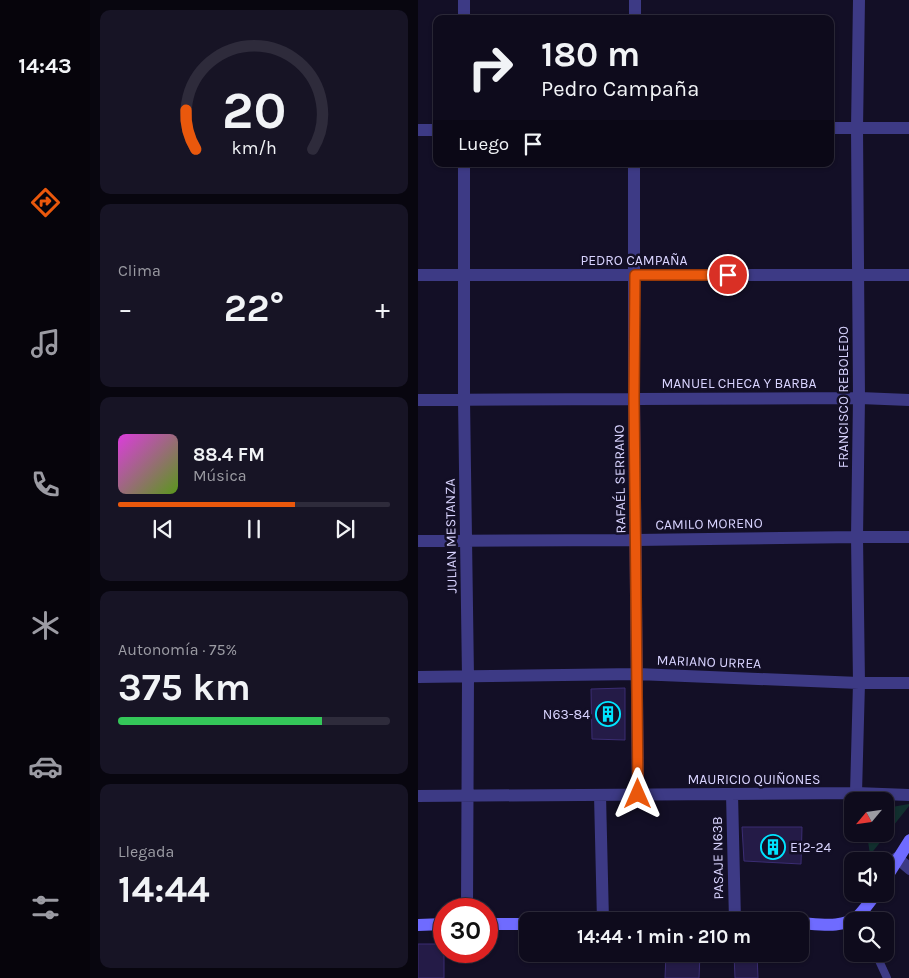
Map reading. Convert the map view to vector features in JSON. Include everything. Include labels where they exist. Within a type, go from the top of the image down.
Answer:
[{"type":"street","points":[[464,0],[464,15]]},
{"type":"street","points":[[635,0],[635,15]]},
{"type":"street","name":"FRANCISCO REBOLEDO","points":[[856,792],[859,683],[857,128],[859,0]]},
{"type":"street","points":[[834,128],[910,128]]},
{"type":"street","points":[[418,130],[433,130]]},
{"type":"street","name":"JULIAN MESTANZA","points":[[464,167],[464,400],[468,677],[467,898]]},
{"type":"street","name":"RAFAÉL SERRANO","points":[[634,167],[638,794]]},
{"type":"street","name":"PEDRO CAMPAÑA","points":[[418,275],[910,275]]},
{"type":"street","name":"MANUEL CHECA Y BARBA","points":[[418,400],[859,398],[910,400]]},
{"type":"street","name":"CAMILO MORENO","points":[[418,541],[910,537]]},
{"type":"street","name":"MARIANO URREA","points":[[418,677],[637,674],[859,683],[910,683]]},
{"type":"street","name":"MAURICIO QUIÑONES","points":[[418,796],[844,793]]},
{"type":"street","name":"PASAJE N63B","points":[[732,794],[735,912]]},
{"type":"street","name":"MAURICIO QUIÑONES","points":[[894,794],[910,795]]},
{"type":"street","points":[[600,795],[602,912]]},
{"type":"street","points":[[894,863],[910,840]]},
{"type":"street","points":[[897,858],[910,869]]},
{"type":"street","points":[[809,923],[844,923]]},
{"type":"street","points":[[418,924],[433,924]]},
{"type":"street","points":[[498,924],[519,924]]},
{"type":"lane","points":[[880,962],[887,978]]},
{"type":"green space","points":[[909,804],[894,825],[894,807]]},
{"type":"green space","points":[[868,842],[880,842],[872,852],[870,852]]},
{"type":"building","name":"N63-84","points":[[625,688],[625,740],[592,739],[591,689]]},
{"type":"building","name":"E12-24","points":[[742,827],[802,827],[801,864],[744,861]]},
{"type":"building","points":[[418,944],[433,944],[433,963],[444,963],[444,978],[418,978]]},
{"type":"building","points":[[666,962],[700,962],[699,978],[665,978]]},
{"type":"building","points":[[734,962],[757,962],[758,978],[735,978]]},
{"type":"place","name":"N63-84","points":[[608,714]]},
{"type":"place","name":"E12-24","points":[[773,847]]},
{"type":"route","points":[[638,794],[634,398],[635,275],[728,275]]}]
